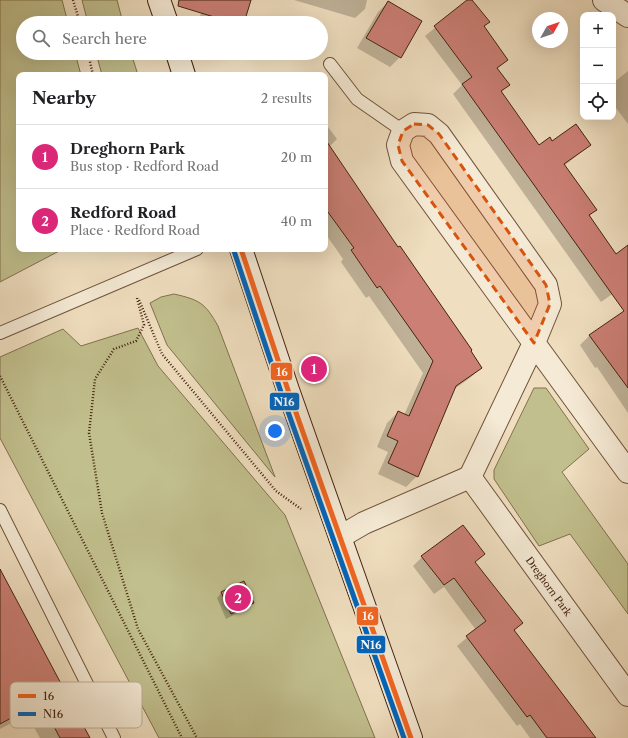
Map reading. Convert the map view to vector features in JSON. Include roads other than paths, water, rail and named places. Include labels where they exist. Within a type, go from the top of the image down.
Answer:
[{"type":"street","points":[[159,0],[165,16]]},
{"type":"street","points":[[604,0],[628,16]]},
{"type":"street","points":[[179,60],[183,72]]},
{"type":"street","points":[[340,537],[364,523],[470,477],[534,343],[550,304],[546,285],[439,134],[428,125],[414,124],[403,131],[398,145],[402,161],[534,343],[628,472]]},
{"type":"street","points":[[242,252],[288,390],[411,738]]},
{"type":"street","name":"Dreghorn Park","points":[[470,477],[628,695]]},
{"type":"lane","points":[[330,64],[357,99],[403,131]]},
{"type":"lane","points":[[0,333],[190,252]]},
{"type":"lane","points":[[0,510],[86,682]]},
{"type":"lane","points":[[109,728],[114,738]]},
{"type":"place","name":"Dreghorn Park","points":[[314,369]]},
{"type":"place","name":"Redford Road","points":[[238,598]]}]
